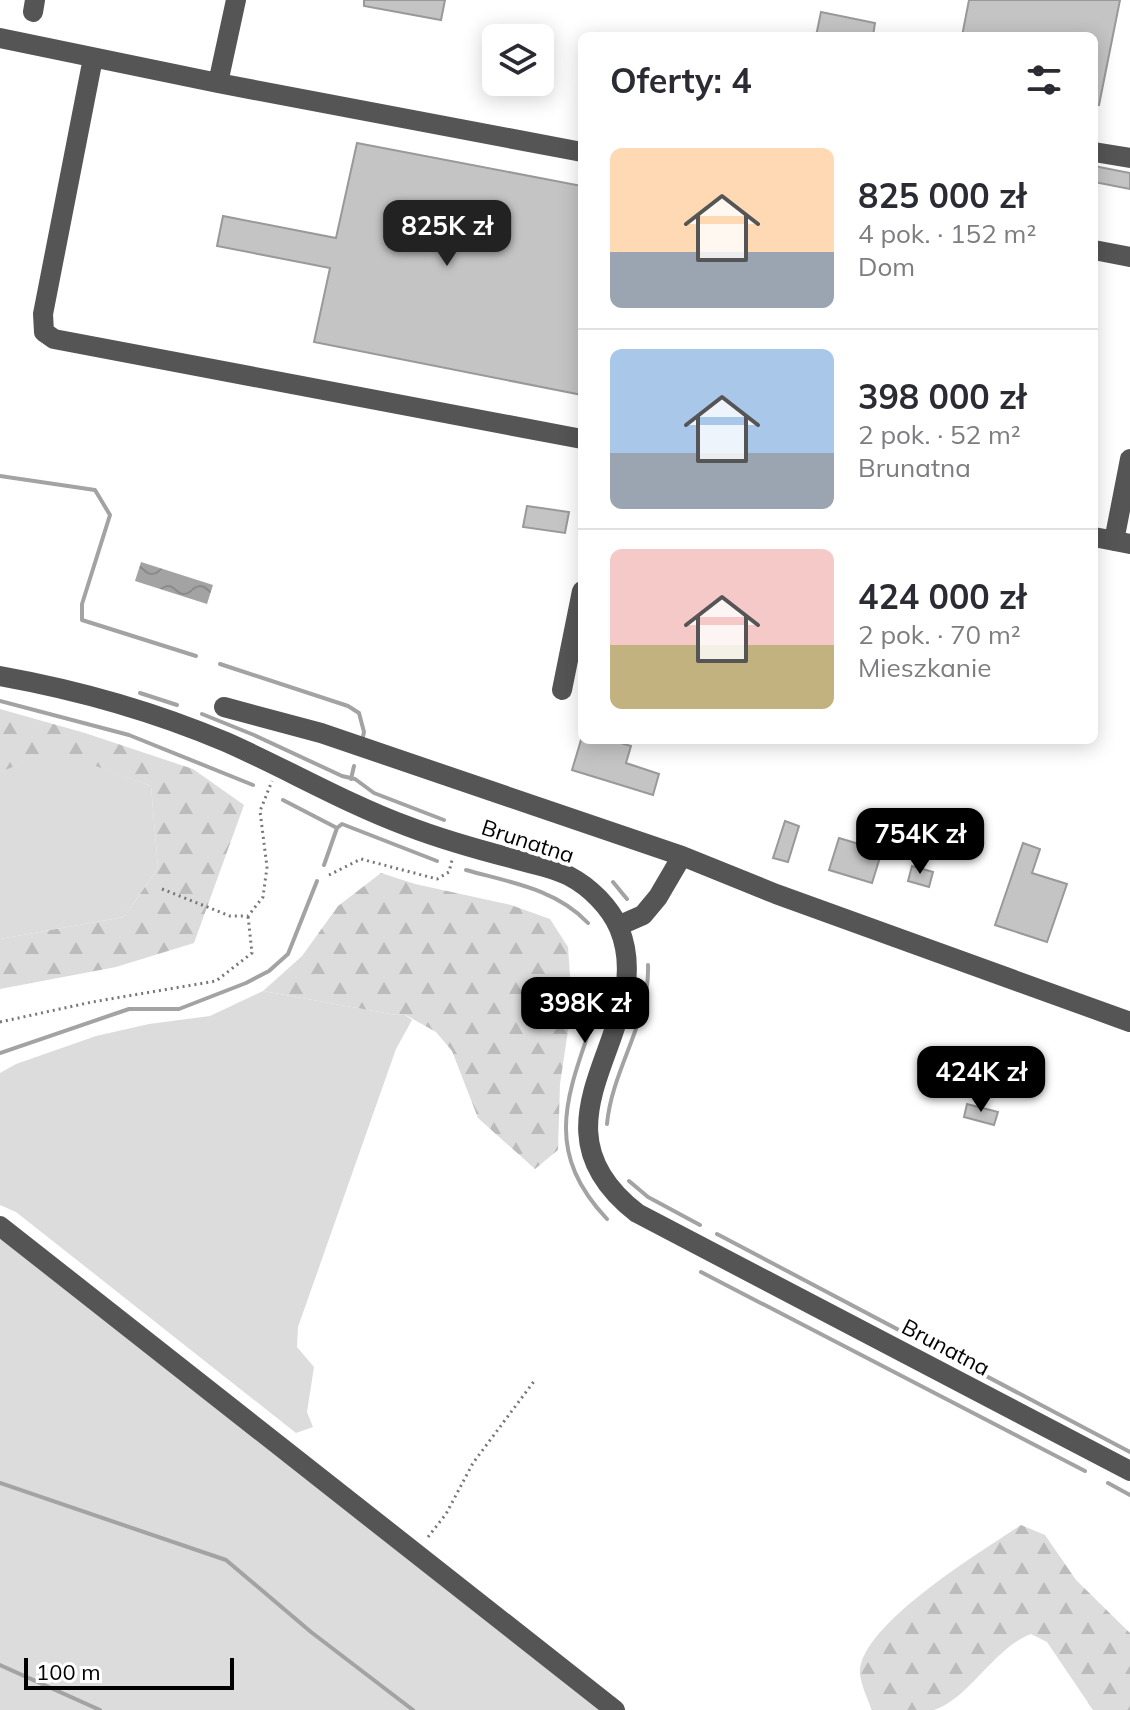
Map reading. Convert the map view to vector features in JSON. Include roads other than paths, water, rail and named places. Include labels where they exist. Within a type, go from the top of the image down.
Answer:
[{"type":"street","points":[[218,83],[236,0]]},
{"type":"street","points":[[0,38],[578,151]]},
{"type":"street","points":[[93,58],[43,314],[44,332],[54,339],[578,438]]},
{"type":"street","points":[[1098,153],[1130,158]]},
{"type":"street","points":[[1098,251],[1130,257]]},
{"type":"street","points":[[1113,541],[1130,459]]},
{"type":"street","points":[[562,690],[578,611]]},
{"type":"street","name":"Brunatna","points":[[0,676],[91,695],[135,708],[198,731],[366,810],[457,844],[569,876],[596,896],[618,926],[626,957],[622,1001],[587,1114],[592,1157],[602,1179],[618,1198],[637,1213],[1130,1471]]},
{"type":"street","points":[[224,707],[336,738],[682,856],[776,894],[1130,1022]]},
{"type":"street","points":[[618,926],[643,915],[658,897],[682,856]]},
{"type":"street","points":[[14,1230],[422,1545],[615,1710]]},
{"type":"water","points":[[141,562],[213,585],[207,604],[135,581]]},
{"type":"waterway","points":[[0,476],[95,490],[110,515],[82,604],[82,620],[196,656]]},
{"type":"waterway","points":[[220,664],[348,706],[359,713],[364,732],[362,741]]},
{"type":"waterway","points":[[140,693],[177,705]]},
{"type":"waterway","points":[[0,701],[129,735],[253,785]]},
{"type":"waterway","points":[[202,714],[355,779],[374,793],[444,820]]},
{"type":"waterway","points":[[351,779],[354,766]]},
{"type":"waterway","points":[[283,800],[337,828],[342,824],[437,861]]},
{"type":"waterway","points":[[324,865],[337,828]]},
{"type":"waterway","points":[[466,870],[547,894],[588,923]]},
{"type":"waterway","points":[[0,1053],[129,1009],[179,1009],[269,971],[288,954],[317,881]]},
{"type":"waterway","points":[[613,882],[627,899]]},
{"type":"waterway","points":[[607,1124],[616,1084],[643,1006],[648,965]]},
{"type":"waterway","points":[[597,1008],[570,1092],[566,1117],[567,1142],[573,1167],[586,1193],[607,1219]]},
{"type":"waterway","points":[[629,1181],[648,1197],[700,1225]]},
{"type":"waterway","points":[[717,1234],[1130,1452]]},
{"type":"waterway","points":[[701,1272],[1085,1471]]},
{"type":"waterway","points":[[0,1483],[226,1560],[311,1632],[413,1710]]},
{"type":"waterway","points":[[1108,1483],[1130,1495]]},
{"type":"waterway","points":[[0,1665],[100,1710]]}]
